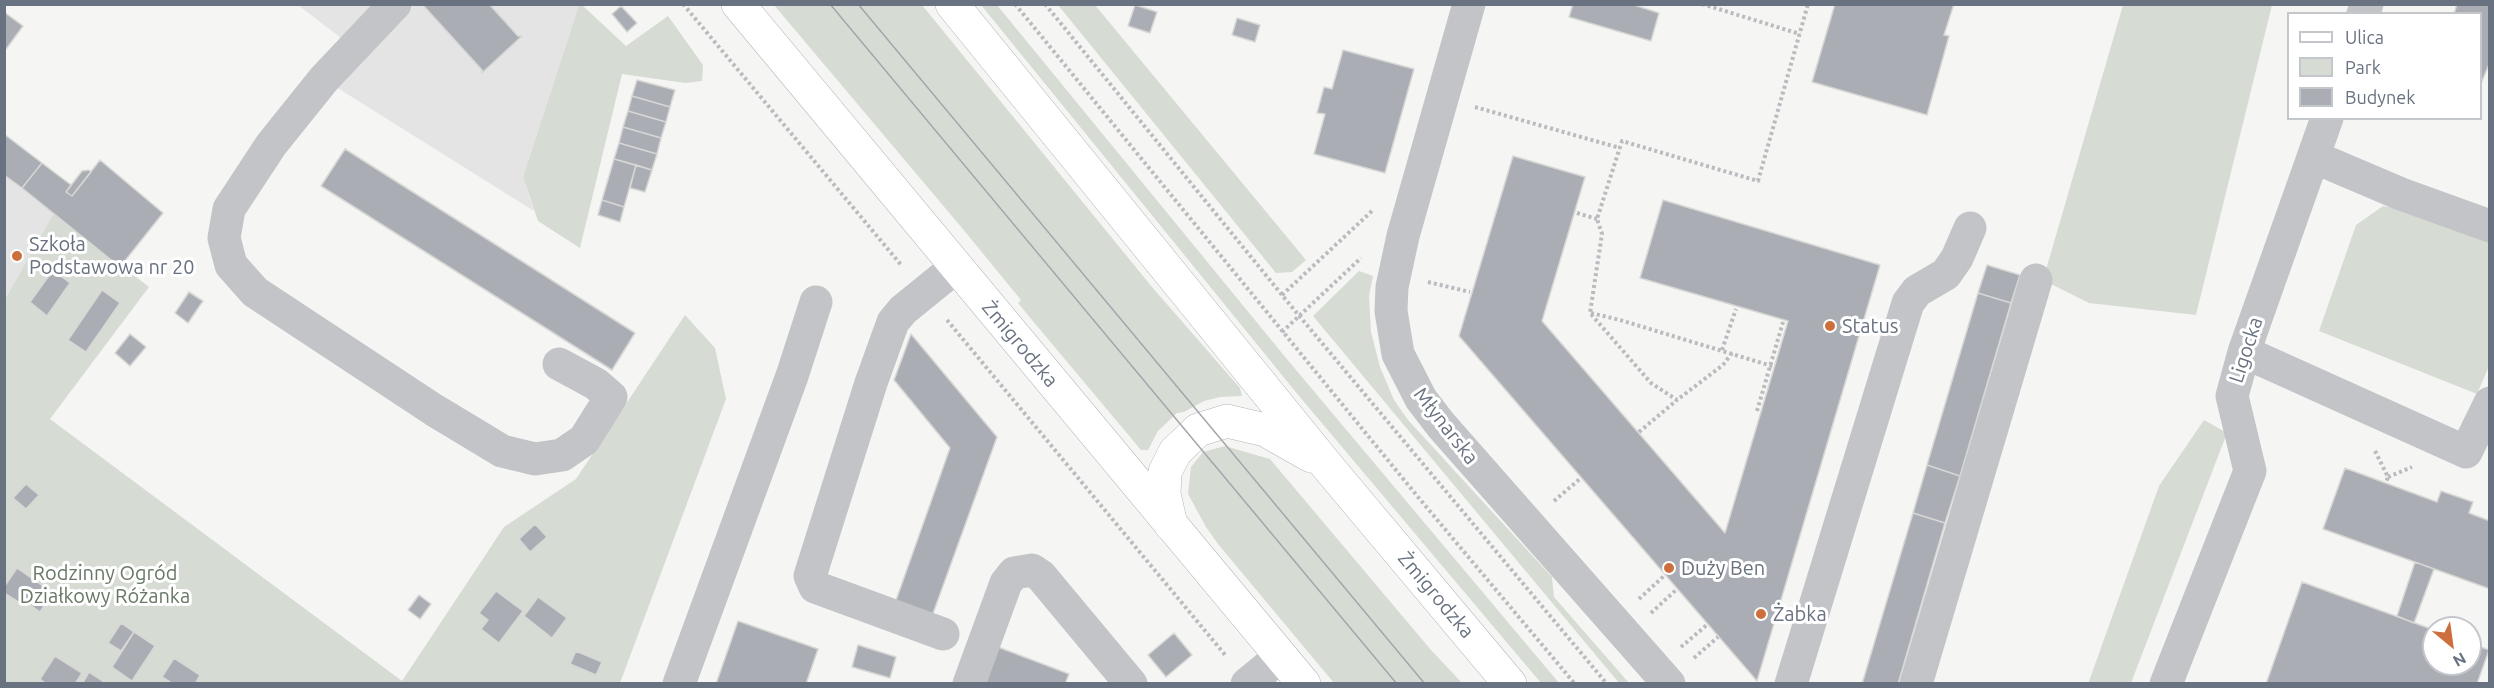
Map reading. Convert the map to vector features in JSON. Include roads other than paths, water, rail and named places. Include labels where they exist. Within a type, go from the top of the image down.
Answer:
[{"type":"main road","name":"Żmigrodzka","points":[[738,4],[1304,684]]},
{"type":"main road","name":"Żmigrodzka","points":[[952,4],[1328,466],[1510,684]]},
{"type":"main road","points":[[1172,526],[1164,494],[1165,472],[1175,452],[1198,430],[1227,421],[1265,430],[1328,466]]},
{"type":"street","points":[[395,4],[324,79],[271,145],[229,209],[224,238],[231,265],[255,292],[434,410],[502,451],[536,459],[562,455],[584,440],[611,397],[596,384],[559,364]]},
{"type":"street","name":"Młynarska","points":[[1469,4],[1403,236],[1392,287],[1393,335],[1398,354],[1421,399],[1449,434],[1671,669]]},
{"type":"street","name":"Ligocka","points":[[2166,684],[2250,471],[2232,396],[2244,352],[2326,120]]},
{"type":"street","points":[[2314,157],[2401,194],[2490,226]]},
{"type":"street","points":[[1791,684],[1908,303],[1917,291],[1946,274],[1957,258],[1970,228]]},
{"type":"street","points":[[943,634],[815,587],[810,576],[893,322],[903,310],[956,267]]},
{"type":"street","points":[[1916,684],[2036,280]]},
{"type":"street","points":[[679,684],[792,376],[816,302]]},
{"type":"street","points":[[2244,352],[2466,452],[2490,403]]},
{"type":"street","points":[[969,684],[1006,583],[1014,573],[1032,570],[1041,576],[1131,684]]},
{"type":"street","points":[[1247,684],[1281,656]]},
{"type":"tram line","points":[[830,4],[1397,684]]},
{"type":"tram line","points":[[858,4],[1425,684]]},
{"type":"place","name":"Szkoła Podstawowa nr 20","points":[[17,256]]},
{"type":"place","name":"Status","points":[[1830,326]]},
{"type":"place","name":"Duży Ben","points":[[1669,568]]},
{"type":"place","name":"Żabka","points":[[1761,614]]},
{"type":"park label","name":"Rodzinny Ogród Działkowy Różanka","points":[[105,584]]}]
